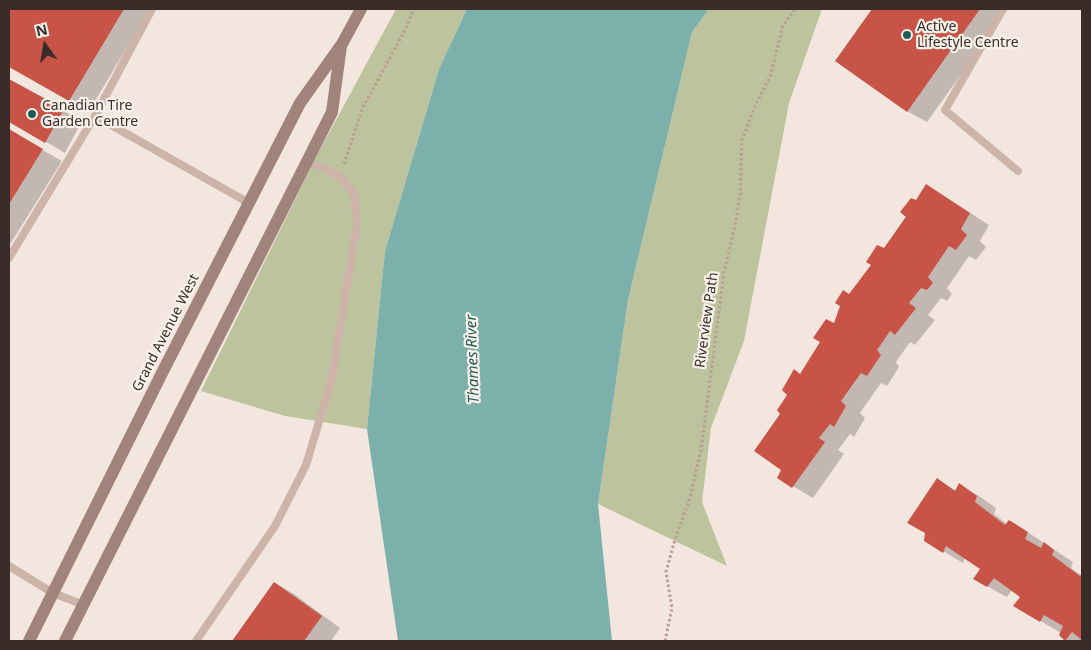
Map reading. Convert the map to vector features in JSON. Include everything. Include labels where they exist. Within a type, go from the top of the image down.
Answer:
[{"type":"main road","name":"Grand Avenue West","points":[[29,641],[300,103],[342,44],[361,9]]},
{"type":"main road","name":"Grand Avenue West","points":[[65,641],[332,112],[342,44]]},
{"type":"lane","points":[[9,258],[95,116],[152,9]]},
{"type":"lane","points":[[1003,9],[945,110],[1018,171]]},
{"type":"lane","points":[[95,116],[249,203]]},
{"type":"lane","points":[[196,641],[275,526],[306,465],[331,382],[357,225],[354,193],[340,176],[307,161]]},
{"type":"lane","points":[[9,566],[53,592],[84,605]]},
{"type":"path","points":[[340,176],[362,109],[406,28],[414,9]]},
{"type":"path","name":"Riverview Path","points":[[665,641],[672,608],[666,572],[690,498],[701,450],[724,273],[740,195],[742,140],[755,106],[770,77],[783,26],[795,9]]},
{"type":"green space","points":[[396,9],[467,9],[439,69],[385,251],[367,429],[285,416],[201,391],[315,159]]},
{"type":"green space","points":[[709,9],[822,9],[789,103],[744,341],[711,428],[702,502],[727,566],[598,504],[628,300],[692,32]]},
{"type":"water","name":"Thames River","points":[[467,9],[709,9],[692,32],[628,300],[598,504],[612,641],[398,641],[367,429],[385,251],[439,69]]},
{"type":"building","points":[[9,9],[124,9],[69,101],[9,67]]},
{"type":"building","name":"Active Lifestyle Centre","points":[[872,9],[980,9],[907,112],[835,61]]},
{"type":"building","points":[[9,79],[64,109],[45,143],[9,122]]},
{"type":"building","points":[[9,129],[43,149],[9,204]]},
{"type":"building","points":[[926,184],[970,213],[961,229],[967,235],[956,250],[949,246],[928,277],[933,283],[927,290],[921,288],[909,303],[916,308],[895,335],[890,331],[877,350],[881,355],[867,376],[861,373],[841,401],[846,406],[834,427],[830,424],[819,438],[825,442],[792,488],[777,478],[781,470],[754,451],[780,414],[777,410],[787,395],[782,390],[794,369],[800,374],[820,342],[813,338],[826,319],[834,323],[840,306],[835,303],[843,290],[849,294],[871,265],[866,262],[877,245],[884,248],[906,217],[900,212],[911,198],[916,200]]},
{"type":"building","points":[[937,478],[955,491],[959,483],[977,496],[975,502],[1005,525],[1009,520],[1028,532],[1025,539],[1041,548],[1044,542],[1054,550],[1052,555],[1080,576],[1082,574],[1082,640],[1072,632],[1065,641],[1059,635],[1063,626],[1044,615],[1040,622],[1013,606],[1020,597],[994,578],[987,587],[973,579],[980,569],[946,546],[943,553],[924,541],[925,533],[907,523]]},
{"type":"building","points":[[274,582],[322,616],[304,641],[232,641]]},
{"type":"place","name":"Active Lifestyle Centre","points":[[907,35]]},
{"type":"place","name":"Canadian Tire Garden Centre","points":[[32,114]]}]
